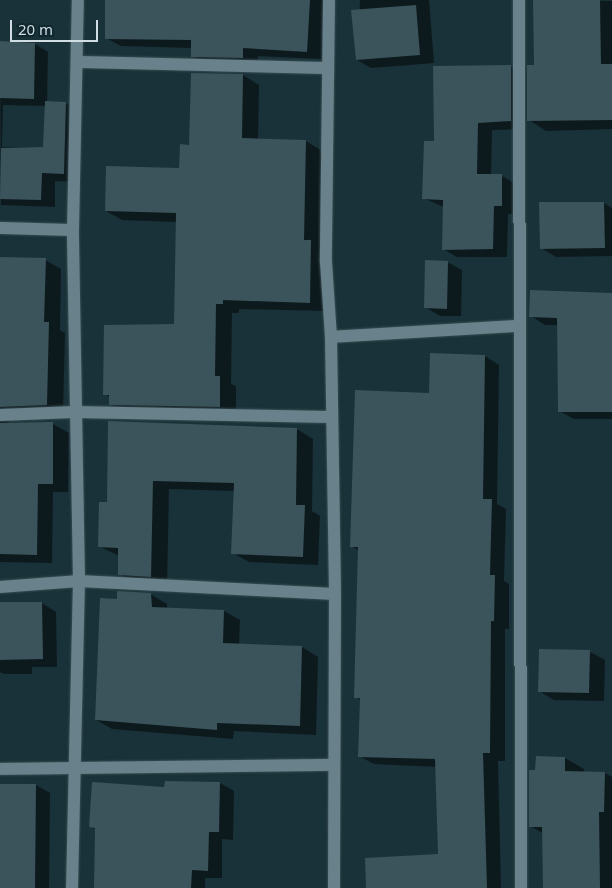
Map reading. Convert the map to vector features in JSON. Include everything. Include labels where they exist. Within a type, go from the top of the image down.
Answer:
[{"type":"street","points":[[72,888],[73,769],[79,582],[74,412],[73,230],[78,0]]},
{"type":"street","points":[[329,0],[326,262],[331,337],[330,417],[335,594],[334,888]]},
{"type":"street","points":[[519,0],[518,326],[522,888]]},
{"type":"street","points":[[78,62],[328,68]]},
{"type":"street","points":[[0,228],[73,230]]},
{"type":"street","points":[[331,337],[518,326]]},
{"type":"street","points":[[0,415],[74,412],[330,417]]},
{"type":"street","points":[[0,586],[79,582],[335,594]]},
{"type":"street","points":[[0,769],[334,765]]},
{"type":"building","points":[[105,0],[310,0],[307,52],[243,48],[243,58],[191,57],[191,40],[105,39]]},
{"type":"building","points":[[533,0],[600,0],[601,64],[612,64],[612,120],[527,121],[527,65],[534,65]]},
{"type":"building","points":[[416,5],[420,55],[356,60],[351,10]]},
{"type":"building","points":[[0,41],[35,43],[34,99],[0,98]]},
{"type":"building","points":[[511,65],[511,121],[478,123],[477,174],[502,174],[502,206],[494,206],[493,249],[442,250],[443,200],[422,199],[424,141],[434,141],[433,66]]},
{"type":"building","points":[[191,73],[243,74],[242,138],[306,140],[304,240],[311,240],[310,303],[223,300],[223,304],[216,304],[215,376],[220,376],[220,407],[109,405],[109,395],[103,395],[104,325],[174,324],[176,213],[105,211],[106,166],[179,168],[180,144],[189,145]]},
{"type":"building","points":[[45,101],[66,102],[64,174],[42,173],[41,200],[0,199],[1,148],[43,147]]},
{"type":"building","points":[[539,202],[604,202],[605,248],[540,249]]},
{"type":"building","points":[[0,257],[46,258],[44,322],[49,322],[47,405],[0,407]]},
{"type":"building","points":[[425,260],[448,261],[447,309],[424,308]]},
{"type":"building","points":[[530,290],[612,293],[612,412],[558,412],[557,318],[529,317]]},
{"type":"building","points":[[430,353],[485,355],[483,499],[492,499],[490,575],[495,575],[494,621],[491,621],[490,753],[483,753],[487,888],[366,888],[365,858],[438,854],[435,759],[358,757],[360,698],[354,698],[358,547],[350,547],[355,390],[429,393]]},
{"type":"building","points":[[108,421],[297,428],[296,505],[305,505],[303,557],[231,554],[234,483],[153,481],[151,577],[118,575],[118,548],[98,547],[99,502],[107,502]]},
{"type":"building","points":[[53,422],[53,484],[38,484],[37,555],[0,554],[0,423]]},
{"type":"building","points":[[117,591],[151,593],[152,607],[224,610],[223,643],[302,646],[300,726],[217,723],[217,730],[95,720],[100,598],[117,599]]},
{"type":"building","points":[[0,602],[42,602],[43,659],[0,660]]},
{"type":"building","points":[[539,649],[590,650],[589,693],[538,692]]},
{"type":"building","points":[[536,756],[565,757],[565,771],[605,772],[604,812],[599,812],[600,888],[543,888],[542,827],[529,827],[529,770],[535,770]]},
{"type":"building","points":[[165,781],[220,782],[219,832],[209,832],[208,871],[192,870],[191,888],[94,888],[95,828],[89,827],[92,782],[164,787]]},
{"type":"building","points":[[0,784],[36,784],[35,888],[0,888]]}]
